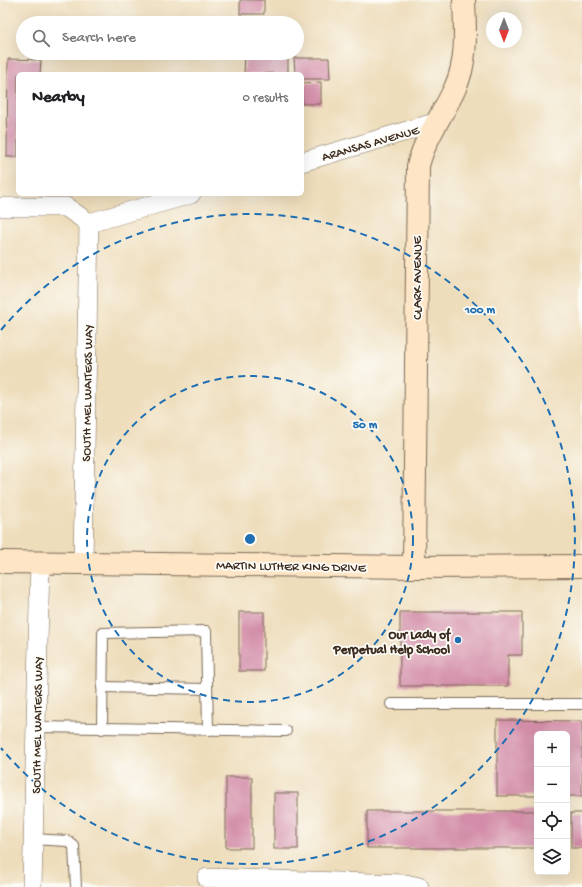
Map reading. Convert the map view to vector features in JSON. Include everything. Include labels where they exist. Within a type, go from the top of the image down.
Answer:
[{"type":"main road","name":"CLARK AVENUE","points":[[414,567],[418,166],[422,150],[456,88],[463,63],[464,0]]},
{"type":"main road","name":"MARTIN LUTHER KING DRIVE","points":[[0,562],[414,567],[582,566]]},
{"type":"street","name":"ARANSAS AVENUE","points":[[304,161],[437,122]]},
{"type":"street","points":[[0,207],[66,207],[89,223],[183,196]]},
{"type":"street","name":"SOUTH MEL WAITERS WAY","points":[[83,563],[89,223]]},
{"type":"street","name":"SOUTH MEL WAITERS WAY","points":[[32,887],[40,563]]},
{"type":"street","points":[[207,878],[406,884],[419,887]]},
{"type":"lane","points":[[102,729],[102,633],[206,630],[208,730]]},
{"type":"lane","points":[[102,687],[207,689]]},
{"type":"lane","points":[[391,704],[582,704]]},
{"type":"lane","points":[[36,728],[286,732]]},
{"type":"lane","points":[[33,839],[68,841],[74,846],[76,887]]},
{"type":"building","points":[[240,0],[264,0],[264,14],[240,14]]},
{"type":"building","points":[[304,58],[329,58],[330,79],[304,79],[304,72],[295,72],[294,60],[304,60]]},
{"type":"building","points":[[8,59],[41,60],[40,72],[16,72],[16,157],[7,157]]},
{"type":"building","points":[[245,60],[288,60],[288,72],[244,72]]},
{"type":"building","points":[[321,82],[321,104],[304,104],[304,83]]},
{"type":"building","points":[[239,612],[264,612],[264,671],[239,671]]},
{"type":"building","points":[[400,612],[522,612],[522,655],[508,655],[508,686],[400,686]]},
{"type":"building","points":[[497,720],[582,721],[582,796],[570,796],[570,731],[534,731],[534,796],[497,796]]},
{"type":"building","points":[[226,777],[252,777],[252,848],[226,848]]},
{"type":"building","points":[[274,793],[298,793],[298,849],[274,849]]},
{"type":"building","points":[[367,811],[534,811],[534,848],[367,848]]},
{"type":"building","points":[[571,813],[582,813],[582,848],[571,848]]},
{"type":"place","name":"Our Lady of Perpetual Help School","points":[[458,640]]}]
